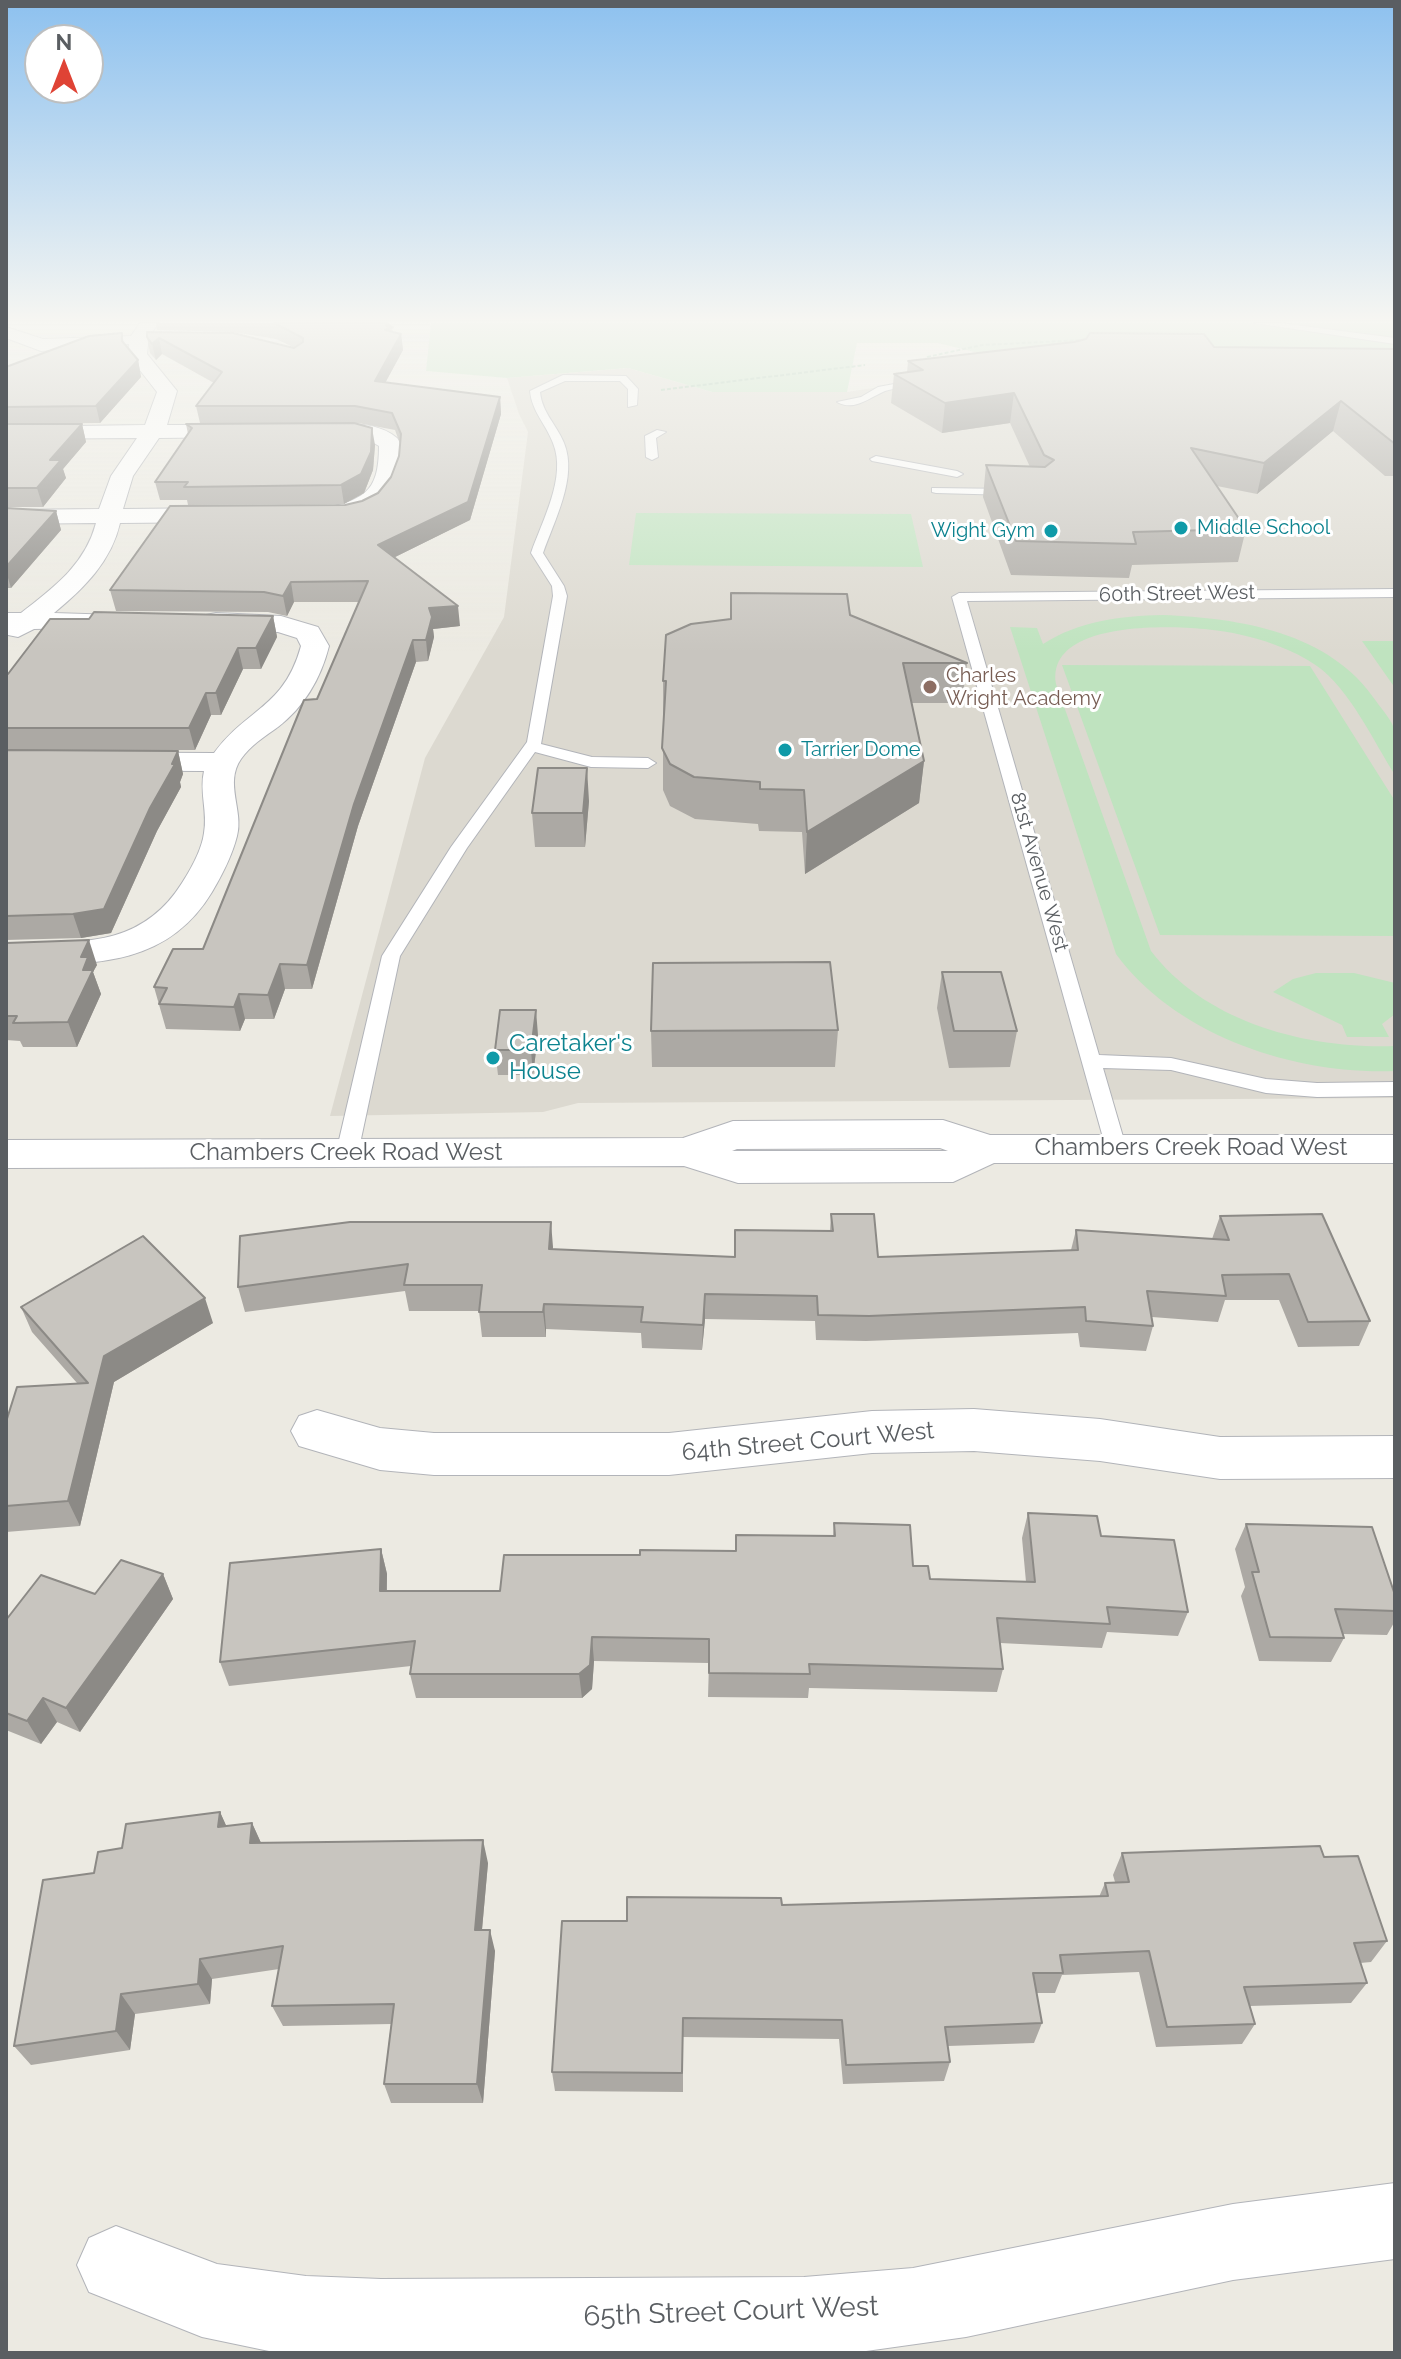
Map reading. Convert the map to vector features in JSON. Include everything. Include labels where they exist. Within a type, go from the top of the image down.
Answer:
[{"type":"street","points":[[13,627],[91,562],[103,540],[121,478],[139,448],[153,433]]},
{"type":"street","points":[[303,515],[358,511],[374,500],[384,482],[390,443],[377,435],[330,433]]},
{"type":"street","points":[[6,517],[246,515]]},
{"type":"street","points":[[13,627],[135,621]]},
{"type":"street","points":[[6,954],[85,952],[128,945],[169,925],[191,902],[221,835],[223,823],[218,781],[223,762],[294,695],[314,651],[313,637],[281,624],[195,621]]},
{"type":"street","points":[[6,761],[223,762]]},
{"type":"street","name":"Chambers Creek Road West","points":[[6,1154],[686,1152],[738,1168],[953,1167],[987,1149],[1115,1147],[1392,1155]]},
{"type":"street","name":"64th Street Court West","points":[[317,1431],[380,1449],[434,1454],[669,1454],[872,1432],[974,1430],[1100,1440],[1220,1458],[1395,1457]]},
{"type":"street","name":"65th Street Court West","points":[[116,2265],[196,2299],[267,2312],[364,2317],[767,2317],[963,2299],[1156,2256],[1395,2221]]},
{"type":"lane","points":[[347,1153],[391,956],[459,847],[532,747],[560,596],[558,586],[537,553],[561,473],[562,452],[555,433]]},
{"type":"lane","points":[[652,457],[650,436],[658,433]]},
{"type":"lane","points":[[876,459],[957,474]]},
{"type":"lane","points":[[936,490],[1025,493]]},
{"type":"lane","name":"60th Street West","points":[[959,597],[1395,593]]},
{"type":"lane","name":"81st Avenue West","points":[[959,597],[1115,1147]]},
{"type":"lane","points":[[532,747],[591,762],[648,763]]},
{"type":"lane","points":[[1092,1061],[1171,1064],[1266,1086],[1317,1090],[1395,1089]]},
{"type":"shaded area","name":"Charles Wright Academy","points":[[528,433],[1395,433],[1395,1098],[578,1103],[543,1112],[330,1116],[425,758],[504,617]]},
{"type":"green space","points":[[636,513],[911,514],[923,567],[629,565]]},
{"type":"green space","points":[[1163,615],[1252,625],[1308,644],[1334,659],[1357,678],[1392,724],[1396,737],[1395,775],[1340,688],[1317,666],[1277,645],[1213,630],[1157,627],[1097,635],[1073,646],[1059,662],[1056,684],[1151,951],[1174,976],[1200,997],[1261,1027],[1327,1043],[1395,1046],[1395,1071],[1318,1066],[1240,1045],[1204,1028],[1171,1007],[1141,983],[1116,954],[1010,627],[1037,628],[1043,644],[1071,630],[1100,621]]},
{"type":"green space","points":[[1362,641],[1395,641],[1395,688]]},
{"type":"green space","points":[[1062,665],[1310,666],[1395,801],[1395,936],[1160,935]]},
{"type":"green space","points":[[1316,973],[1354,973],[1395,983],[1395,1014],[1382,1024],[1389,1037],[1347,1037],[1342,1025],[1273,992],[1293,979]]},
{"type":"building","points":[[6,433],[74,433],[50,460],[61,460],[37,488],[6,488]]},
{"type":"building","points":[[189,433],[372,433],[371,452],[361,474],[341,485],[184,487],[188,482],[155,482]]},
{"type":"building","points":[[489,433],[468,502],[378,545],[458,606],[429,608],[432,617],[426,640],[413,640],[354,804],[307,965],[280,964],[268,995],[239,994],[234,1007],[159,1004],[167,988],[154,987],[173,949],[203,949],[304,700],[317,699],[368,581],[291,582],[283,596],[264,592],[110,590],[170,506],[345,505],[362,501],[378,493],[391,477],[399,456],[401,434]]},
{"type":"building","points":[[1033,433],[1301,433],[1264,463],[1191,448],[1246,529],[1133,532],[1136,544],[1016,541],[986,465],[1045,467],[1054,460],[1044,455]]},
{"type":"building","points":[[1381,433],[1395,433],[1395,444]]},
{"type":"building","points":[[6,508],[56,511],[6,567]]},
{"type":"building","name":"Tarrier Dome","points":[[731,593],[847,594],[850,615],[967,663],[903,663],[924,761],[807,832],[804,790],[760,789],[760,782],[694,777],[670,764],[662,748],[666,635],[691,624],[731,619]]},
{"type":"building","points":[[94,612],[273,616],[256,648],[238,648],[216,693],[206,693],[189,728],[6,728],[6,674],[50,619],[89,619]]},
{"type":"building","points":[[6,750],[178,751],[172,764],[175,764],[150,808],[104,909],[73,914],[6,916]]},
{"type":"building","points":[[538,768],[587,768],[583,813],[532,813]]},
{"type":"building","points":[[89,940],[81,957],[88,957],[83,970],[93,970],[68,1022],[13,1023],[17,1016],[6,1016],[6,943]]},
{"type":"building","points":[[830,962],[838,1030],[651,1031],[653,963]]},
{"type":"building","points":[[942,972],[1001,972],[1017,1031],[954,1031]]},
{"type":"building","points":[[500,1010],[536,1010],[531,1050],[495,1050]]},
{"type":"building","points":[[831,1214],[874,1214],[878,1257],[1078,1250],[1076,1230],[1229,1240],[1220,1216],[1322,1214],[1370,1321],[1308,1322],[1289,1274],[1222,1275],[1226,1296],[1147,1291],[1153,1326],[1086,1321],[1085,1307],[869,1316],[818,1315],[817,1296],[705,1294],[703,1325],[641,1322],[643,1307],[544,1304],[543,1312],[479,1312],[482,1285],[404,1285],[408,1264],[238,1287],[240,1236],[350,1222],[551,1222],[549,1249],[735,1257],[735,1230],[833,1231]]},
{"type":"building","points":[[143,1236],[205,1298],[104,1356],[68,1501],[6,1506],[6,1422],[17,1387],[88,1383],[21,1307]]},
{"type":"building","points":[[1028,1513],[1097,1516],[1101,1536],[1174,1540],[1188,1612],[1107,1607],[1110,1624],[997,1618],[1003,1669],[809,1664],[810,1674],[709,1673],[709,1639],[592,1637],[590,1665],[579,1674],[410,1674],[415,1641],[220,1662],[230,1563],[381,1549],[380,1591],[500,1591],[504,1555],[640,1555],[640,1550],[736,1551],[736,1535],[835,1536],[834,1523],[910,1525],[913,1566],[928,1566],[930,1579],[1035,1582]]},
{"type":"building","points":[[1246,1524],[1372,1527],[1395,1595],[1395,1611],[1335,1609],[1344,1638],[1270,1637],[1252,1572],[1259,1572]]},
{"type":"building","points":[[121,1560],[163,1574],[66,1708],[43,1698],[27,1721],[6,1713],[6,1620],[41,1575],[95,1594]]},
{"type":"building","points":[[220,1812],[218,1827],[252,1823],[250,1843],[483,1840],[475,1930],[490,1930],[477,2084],[384,2084],[394,2004],[272,2006],[283,1946],[200,1959],[198,1984],[121,1994],[116,2031],[14,2046],[43,1880],[94,1873],[98,1852],[122,1848],[126,1824]]},
{"type":"building","points":[[1320,1846],[1324,1857],[1358,1856],[1387,1941],[1354,1943],[1367,1983],[1244,1987],[1255,2024],[1167,2027],[1149,1951],[1060,1955],[1063,1973],[1033,1973],[1042,2023],[945,2027],[950,2062],[846,2065],[842,2020],[683,2018],[682,2073],[552,2072],[562,1921],[627,1921],[627,1897],[781,1898],[782,1905],[1108,1896],[1105,1883],[1129,1882],[1122,1853]]},
{"type":"place","name":"Middle School","points":[[1181,528]]},
{"type":"place","name":"Wight Gym","points":[[1051,531]]},
{"type":"place","name":"Charles Wright Academy","points":[[930,687]]},
{"type":"place","name":"Tarrier Dome","points":[[785,750]]},
{"type":"place","name":"Caretaker's House","points":[[493,1058]]}]
